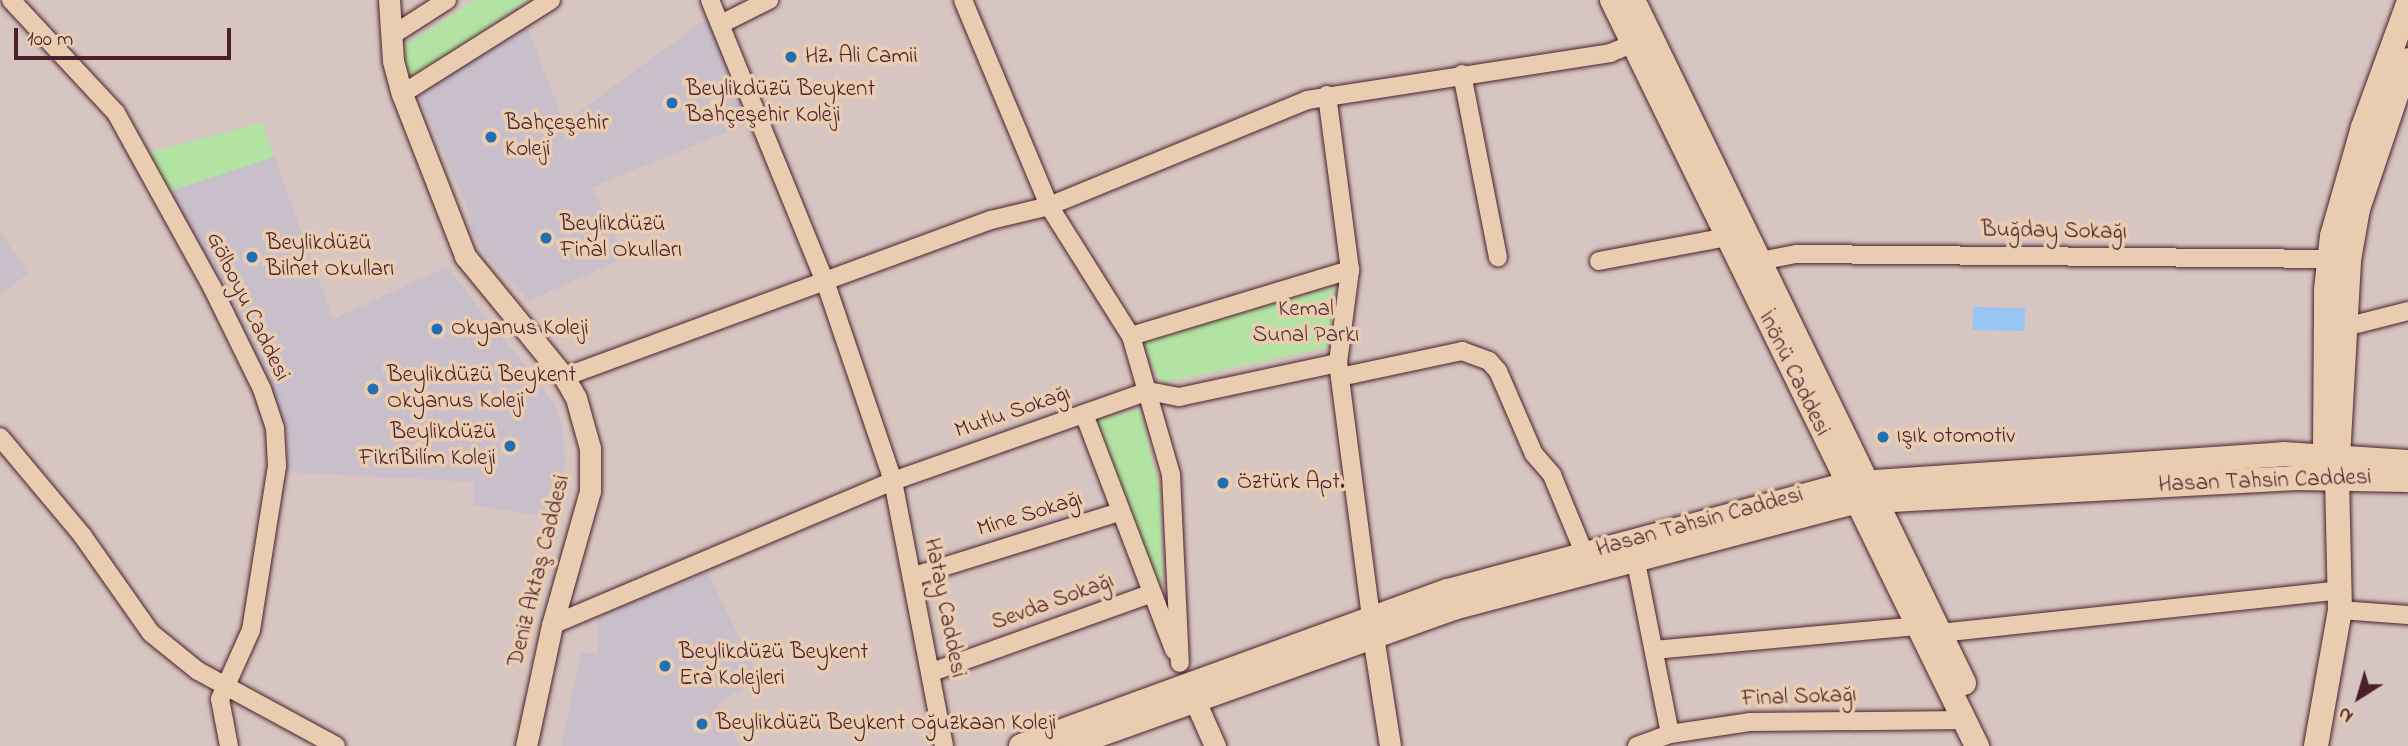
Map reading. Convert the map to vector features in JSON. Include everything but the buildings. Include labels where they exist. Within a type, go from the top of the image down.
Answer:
[{"type":"main road","name":"İnönü Caddesi","points":[[1612,0],[1641,40],[1727,237],[1861,491],[1940,633],[1993,746]]},
{"type":"main road","points":[[1633,0],[1641,40],[1760,261],[1861,491]]},
{"type":"main road","points":[[2316,746],[2340,600],[2334,463],[2339,204],[2362,127],[2408,4]]},
{"type":"main road","points":[[2339,259],[2408,60]]},
{"type":"main road","name":"Hasan Tahsin Caddesi","points":[[1021,746],[1188,682],[1371,627],[1585,555],[1861,491],[2334,463],[2408,462]]},
{"type":"main road","name":"Hasan Tahsin Caddesi","points":[[2334,463],[2408,480]]},
{"type":"main road","name":"İnönü Caddesi","points":[[1861,491],[1916,626],[1977,746]]},
{"type":"main road","name":"Hasan Tahsin Caddesi","points":[[1371,627],[1636,562],[1861,491]]},
{"type":"main road","name":"Hasan Tahsin Caddesi","points":[[1068,746],[1188,682]]},
{"type":"street","name":"Gölboyu Caddesi","points":[[11,0],[116,113],[212,288],[275,428],[277,466],[251,630],[226,686]]},
{"type":"street","name":"Deniz Aktaş Caddesi","points":[[389,0],[394,34],[393,61],[402,94],[465,256],[565,377],[582,415],[592,471],[552,625],[526,746]]},
{"type":"street","points":[[394,34],[447,0]]},
{"type":"street","points":[[402,94],[551,0]]},
{"type":"street","name":"Hatay Caddesi","points":[[710,0],[826,284],[893,481],[914,576],[944,746]]},
{"type":"street","points":[[721,24],[769,0]]},
{"type":"street","points":[[964,0],[1049,206],[1130,336],[1171,475],[1188,682]]},
{"type":"street","points":[[565,377],[826,284],[991,220],[1049,206],[1328,95],[1610,53],[1641,40]]},
{"type":"street","points":[[1462,74],[1498,258]]},
{"type":"street","points":[[1328,95],[1350,270],[1339,370],[1371,627],[1390,746]]},
{"type":"street","points":[[1600,261],[1727,237]]},
{"type":"street","name":"Buğday Sokağı","points":[[1760,261],[1797,254],[2339,259]]},
{"type":"street","points":[[1130,336],[1350,270]]},
{"type":"street","points":[[2357,324],[2408,311]]},
{"type":"street","points":[[1148,391],[1179,397],[1462,351],[1489,361],[1498,371],[1534,454],[1552,475],[1585,555]]},
{"type":"street","name":"Mutlu Sokağı","points":[[552,625],[893,481],[1148,391]]},
{"type":"street","points":[[1084,414],[1150,594],[1215,746]]},
{"type":"street","points":[[0,437],[82,535],[150,633],[198,671],[336,746]]},
{"type":"street","name":"Mine Sokağı","points":[[914,576],[1120,512]]},
{"type":"street","points":[[1636,562],[1671,734]]},
{"type":"street","name":"Sevda Sokağı","points":[[932,672],[1150,594]]},
{"type":"street","points":[[1940,633],[2340,600],[2408,615]]},
{"type":"street","points":[[1654,650],[1916,626]]},
{"type":"street","points":[[226,686],[220,699],[229,746]]},
{"type":"street","name":"Final Sokağı","points":[[1637,746],[1671,734],[1749,722],[1965,720]]},
{"type":"shaded area","name":"Beylikdüzü Beykent Bahçeşehir Koleji","points":[[715,12],[759,119],[592,187],[625,257],[529,301],[486,256],[472,232],[470,213],[415,86],[524,17],[564,123]]},
{"type":"shaded area","points":[[262,123],[333,319],[447,267],[535,378],[555,406],[562,425],[565,458],[558,519],[473,505],[474,482],[286,472],[288,431],[258,357],[249,363],[139,155]]},
{"type":"shaded area","points":[[0,231],[28,274],[0,294]]},
{"type":"shaded area","name":"Beylikdüzü Beykent Era Kolejleri","points":[[708,573],[760,680],[717,703],[740,746],[561,746],[581,653],[598,653],[598,619],[603,614]]},
{"type":"green space","points":[[474,0],[527,0],[411,81],[401,48]]},
{"type":"green space","points":[[262,123],[274,157],[161,194],[139,155]]},
{"type":"green space","name":"Kemal Sunal Parkı","points":[[1335,287],[1338,345],[1161,383],[1141,339]]},
{"type":"green space","points":[[1140,409],[1161,496],[1162,581],[1154,584],[1095,420]]},
{"type":"water","points":[[1973,307],[2025,308],[2025,331],[1973,330]]},
{"type":"place","name":"Hz. Ali Camii","points":[[791,57]]},
{"type":"place","name":"Beylikdüzü Beykent Bahçeşehir Koleji","points":[[672,103]]},
{"type":"place","name":"Bahçeşehir Koleji","points":[[491,137]]},
{"type":"place","name":"Beylikdüzü Final Okulları","points":[[546,238]]},
{"type":"place","name":"Beylikdüzü Bilnet Okulları","points":[[252,257]]},
{"type":"place","name":"Okyanus Koleji","points":[[437,329]]},
{"type":"place","name":"Beylikdüzü Beykent Okyanus Koleji","points":[[373,389]]},
{"type":"place","name":"ışık otomotiv","points":[[1883,437]]},
{"type":"place","name":"Beylikdüzü FikriBilim Koleji","points":[[510,446]]},
{"type":"place","name":"Öztürk Apt.","points":[[1223,483]]},
{"type":"place","name":"Beylikdüzü Beykent Era Kolejleri","points":[[665,666]]},
{"type":"place","name":"Beylikdüzü Beykent Oğuzkaan Koleji","points":[[702,724]]}]
